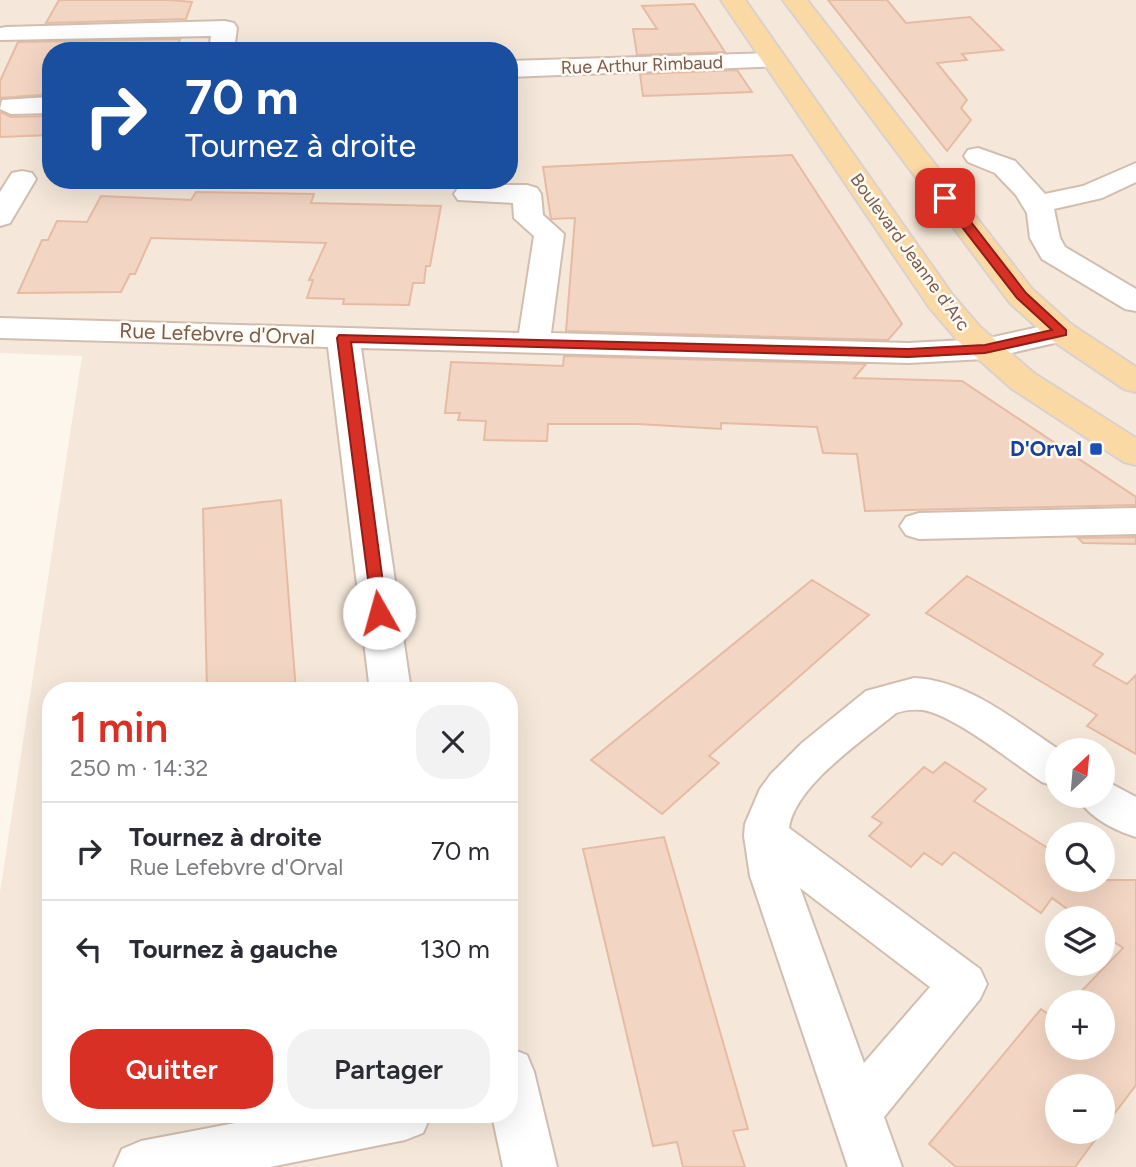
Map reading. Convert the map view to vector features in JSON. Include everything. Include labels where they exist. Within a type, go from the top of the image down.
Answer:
[{"type":"main road","name":"Boulevard Jeanne d'Arc","points":[[733,0],[940,300],[985,349],[1024,381],[1136,454]]},
{"type":"main road","points":[[794,0],[1021,296],[1061,332],[1136,382]]},
{"type":"street","points":[[6,34],[180,20],[225,28],[222,42]]},
{"type":"street","name":"Rue Arthur Rimbaud","points":[[518,69],[774,61]]},
{"type":"street","points":[[11,106],[42,105]]},
{"type":"street","points":[[978,156],[1004,167],[1028,190],[1042,214],[1045,238],[1053,253],[1136,302]]},
{"type":"street","points":[[1037,205],[1092,192],[1136,171]]},
{"type":"street","points":[[0,217],[22,179]]},
{"type":"street","points":[[468,194],[527,194],[529,218],[549,234],[534,343]]},
{"type":"street","name":"Rue Lefebvre d'Orval","points":[[0,328],[908,353],[985,349],[1061,332]]},
{"type":"street","points":[[343,338],[389,682]]},
{"type":"street","points":[[919,526],[1136,521]]},
{"type":"street","points":[[875,1167],[854,1114],[780,898],[766,836],[768,818],[788,783],[881,702],[898,695],[933,696],[952,704],[1045,762]]},
{"type":"street","points":[[1115,806],[1136,819]]},
{"type":"street","points":[[766,836],[963,984],[854,1114]]},
{"type":"street","points":[[518,1116],[530,1167]]},
{"type":"street","points":[[141,1167],[364,1123]]},
{"type":"shaded area","points":[[0,0],[1136,0],[1136,1167],[0,1167],[0,892],[82,356],[0,353]]},
{"type":"building","points":[[59,0],[192,2],[186,19],[46,23]]},
{"type":"building","points":[[828,0],[887,0],[906,23],[970,17],[1003,50],[962,54],[967,60],[937,63],[967,100],[961,108],[971,120],[947,151]]},
{"type":"building","points":[[694,4],[725,52],[637,55],[633,29],[657,29],[642,6]]},
{"type":"building","points":[[180,39],[179,42],[42,42],[42,95],[0,98],[0,81],[18,42]]},
{"type":"building","points":[[737,70],[752,92],[643,96],[640,74]]},
{"type":"building","points":[[0,112],[11,117],[42,116],[42,135],[0,137]]},
{"type":"building","points":[[792,155],[902,324],[888,340],[566,331],[575,218],[551,219],[543,167]]},
{"type":"building","points":[[196,192],[314,194],[311,203],[441,206],[430,266],[426,266],[424,283],[413,283],[409,305],[343,304],[344,299],[307,298],[313,280],[309,280],[326,243],[151,238],[135,274],[130,274],[121,292],[18,293],[42,240],[48,240],[57,221],[87,222],[101,196],[191,200]]},
{"type":"building","points":[[564,356],[866,364],[854,378],[962,381],[1136,497],[1136,505],[865,511],[857,454],[823,453],[817,427],[721,423],[721,429],[638,424],[548,424],[547,441],[484,440],[486,421],[458,420],[460,413],[445,413],[451,362],[563,366]]},
{"type":"building","points":[[281,500],[295,682],[207,682],[203,509]]},
{"type":"building","points":[[1136,537],[1136,544],[1083,543],[1078,538]]},
{"type":"building","points":[[967,576],[1103,654],[1093,665],[1127,684],[1136,675],[1136,754],[1115,742],[1115,738],[1108,738],[1087,726],[1097,715],[926,613]]},
{"type":"building","points":[[812,580],[869,615],[709,756],[719,763],[662,814],[591,760]]},
{"type":"building","points":[[945,762],[986,789],[974,801],[1045,846],[1045,892],[1115,892],[1115,880],[1136,880],[1136,1085],[1115,1113],[1115,1074],[1045,1074],[1045,1144],[1092,1144],[1075,1167],[956,1167],[929,1144],[1041,1009],[1045,1012],[1045,1060],[1115,1060],[1115,990],[1083,990],[1096,976],[1115,976],[1115,956],[1123,948],[1115,943],[1115,906],[1063,906],[1052,898],[1041,913],[954,852],[942,865],[924,853],[911,867],[869,836],[882,823],[872,817],[924,767],[933,773]]},
{"type":"building","points":[[664,837],[748,1129],[733,1131],[745,1167],[683,1167],[677,1142],[653,1146],[583,849]]},
{"type":"place","name":"D'Orval","points":[[1096,449]]},
{"type":"route","points":[[379,613],[343,338],[908,353],[985,349],[1061,332],[1021,296],[945,198]]}]
